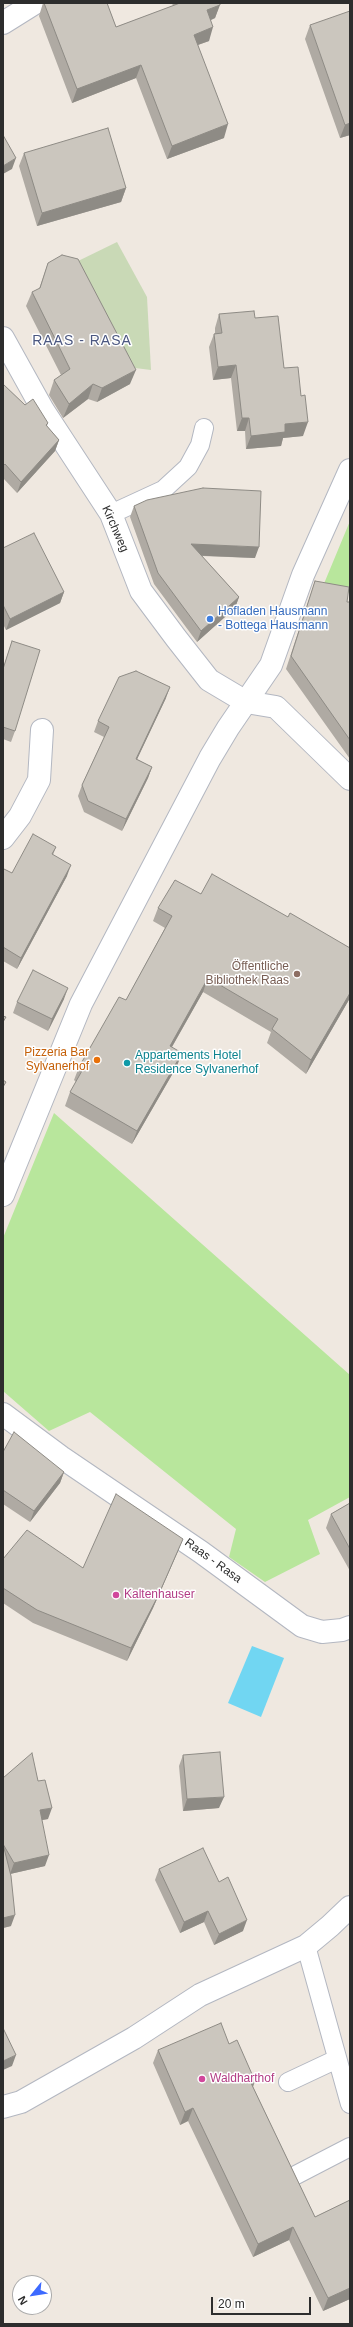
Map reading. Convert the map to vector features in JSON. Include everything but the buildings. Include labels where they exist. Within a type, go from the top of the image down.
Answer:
[{"type":"street","points":[[3,23],[35,3]]},
{"type":"street","name":"Kirchweg","points":[[3,338],[43,410],[111,514],[141,590],[209,680],[246,702]]},
{"type":"street","points":[[3,1195],[81,1004],[210,758],[271,665],[303,575],[350,470]]},
{"type":"street","points":[[246,702],[276,707],[350,779]]},
{"type":"street","points":[[3,838],[20,816],[39,780],[42,730]]},
{"type":"street","name":"Raas - Rasa","points":[[3,1414],[61,1457],[201,1552],[302,1626],[322,1632],[342,1630],[350,1627]]},
{"type":"street","points":[[3,2107],[21,2102],[134,2038],[200,1995],[306,1946],[350,1907]]},
{"type":"lane","points":[[111,514],[163,490],[188,467],[200,445],[204,428]]},
{"type":"lane","points":[[306,1946],[350,2104]]},
{"type":"lane","points":[[288,2082],[337,2059]]},
{"type":"lane","points":[[294,2176],[350,2147]]},
{"type":"green space","points":[[117,242],[147,297],[151,370],[135,368],[74,263]]},
{"type":"green space","points":[[350,521],[350,593],[323,586]]},
{"type":"green space","points":[[54,1113],[350,1375],[350,1497],[308,1520],[320,1554],[265,1582],[229,1557],[236,1529],[90,1412],[49,1431],[3,1391],[3,1238]]},
{"type":"water","points":[[252,1646],[284,1658],[261,1717],[228,1703]]},
{"type":"place","name":"Hofladen Hausmann - Bottega Hausmann","points":[[210,619]]},
{"type":"place","name":"Öffentliche Bibliothek Raas","points":[[297,974]]},
{"type":"place","name":"Pizzeria Bar Sylvanerhof","points":[[97,1060]]},
{"type":"place","name":"Appartements Hotel Residence Sylvanerhof","points":[[127,1063]]},
{"type":"place","name":"Kaltenhauser","points":[[116,1595]]},
{"type":"place","name":"Waldharthof","points":[[202,2079]]},
{"type":"district","name":"RAAS - RASA","points":[[82,341]]}]
